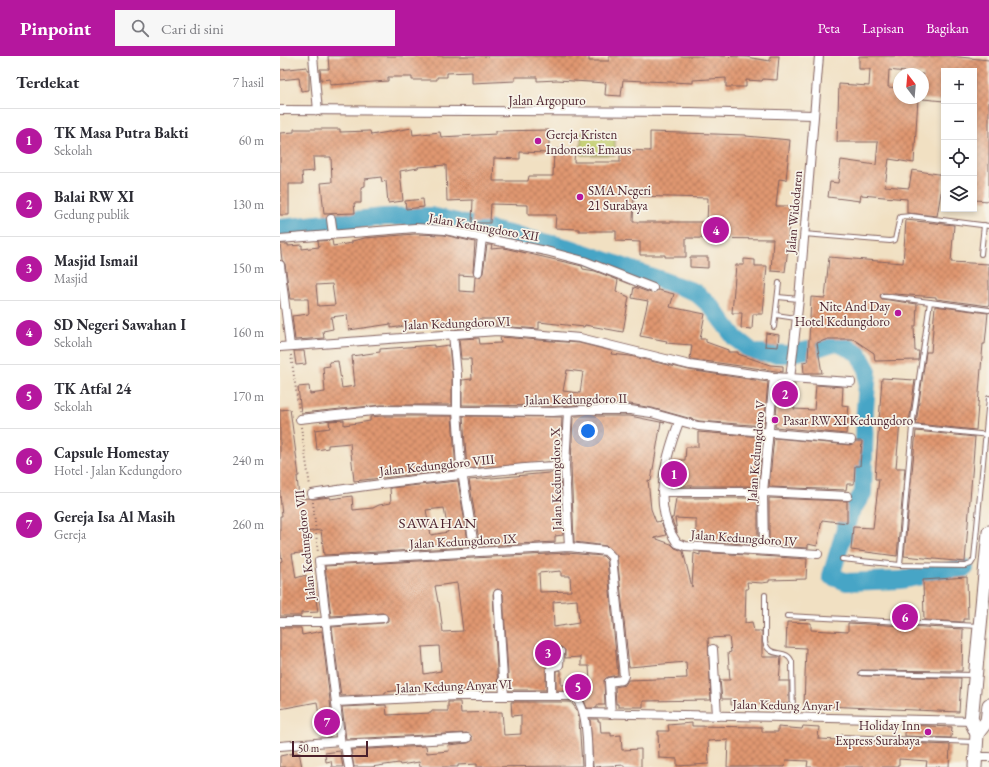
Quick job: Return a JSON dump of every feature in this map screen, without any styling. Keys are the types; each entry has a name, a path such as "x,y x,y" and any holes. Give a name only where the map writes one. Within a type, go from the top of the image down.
{"main road":[{"path":"980,760 977,738 971,721 989,532"},
{"path":"977,738 987,721 989,705"}],"street":[{"path":"313,56 318,111"},
{"name":"Jalan Widodaren","path":"790,375 819,56"},
{"name":"Jalan Argopuro","path":"280,110 691,112 814,115"},
{"path":"331,220 332,233"},
{"name":"Jalan Kedungdoro XII","path":"280,239 332,233 415,228 445,230 546,251 584,261 653,288"},
{"path":"478,272 482,238"},
{"path":"280,265 290,346"},
{"name":"Jalan Kedungdoro VI","path":"280,347 497,331 580,338 690,365 774,378"},
{"path":"453,334 458,379 457,411 462,475 476,552"},
{"path":"774,378 790,375 851,382"},
{"name":"Jalan Kedungdoro V","path":"764,550 763,492 770,433 774,378"},
{"name":"Jalan Kedungdoro II","path":"300,419 382,410 643,411 698,426 851,440"},
{"name":"Jalan Kedungdoro X","path":"568,411 565,466 569,547"},
{"name":"Jalan Kedungdoro IV","path":"679,422 665,466 662,492 663,506 669,528 672,537 679,545 818,554"},
{"name":"Jalan Kedungdoro VIII","path":"312,494 370,484 462,475 514,468 565,466"},
{"path":"662,492 763,492 848,496"},
{"name":"Jalan Kedungdoro IX","path":"319,561 569,547 609,552 612,557 624,676 622,680 611,681 609,684 611,714"},
{"name":"Jalan Kedungdoro VII","path":"319,561 336,702 342,743 349,767"},
{"path":"498,594 504,696"},
{"path":"280,622 326,622 383,618"},
{"path":"713,649 717,716"},
{"path":"551,694 551,667 559,666 560,652"},
{"name":"Jalan Kedung Anyar VI","path":"336,702 456,696 551,694 573,696 578,699 584,713"},
{"path":"584,713 588,767"},
{"name":"Jalan Kedung Anyar I","path":"584,713 987,721"},
{"path":"280,746 467,738"}],"lane":[{"path":"804,234 890,241 895,240 897,237 900,217 911,216 987,226 981,254"},
{"path":"774,327 780,283"},
{"path":"883,296 989,310"},
{"path":"778,297 798,299"},
{"path":"900,565 912,427 930,302"},
{"path":"776,315 796,318"},
{"path":"971,564 974,560 987,435 989,398"},
{"path":"912,427 987,435"},
{"path":"842,559 900,565 986,565"},
{"path":"765,595 765,642 767,648 770,652 784,654 790,657 792,662 793,717"},
{"path":"787,616 980,626"},
{"path":"861,673 975,675"},
{"path":"843,737 977,738"}],"path":[{"name":"Jalan Kedungdoro VII","path":"290,346 312,494 319,561"}],"green space":[{"path":"615,131 615,155 581,155 581,132"}],"building":[{"path":"328,56 557,56 589,57 589,61 609,61 609,56 717,56 746,57 770,61 770,56 779,56 777,80 746,80 746,87 726,87 726,78 693,80 693,83 623,80 621,96 605,95 606,83 557,80 537,81 537,77 515,77 515,81 472,83 472,72 447,73 447,77 437,77 437,80 412,80 412,77 388,77 388,81 330,85 330,79 321,80 320,69 329,69"},
{"path":"859,56 950,56 989,60 989,201 977,200 977,68 941,68 941,101 929,100 929,68 893,68 893,70 889,70 888,87 893,87 893,104 918,104 914,163 889,159 885,186 909,188 912,170 941,175 941,193 937,216 907,213 907,199 861,195 860,201 828,197 830,182 838,183 841,160 876,165 878,142 837,142 839,84 869,86 870,69 859,69"},
{"path":"307,67 307,70 309,70 309,90 301,91 299,78 280,80 280,70"},
{"path":"412,128 413,135 440,132 441,137 496,134 496,131 549,130 549,153 520,152 520,159 494,158 493,181 528,181 529,176 553,176 554,149 575,150 574,162 620,162 620,150 650,151 650,132 746,135 790,140 786,180 779,179 776,206 789,206 788,248 785,272 771,271 773,239 686,238 686,257 665,257 665,255 640,255 640,242 616,241 616,231 579,231 579,229 555,228 556,215 528,215 528,205 491,204 490,223 472,223 473,200 447,201 446,165 418,167 400,171 403,201 388,203 386,181 382,182 381,177 365,179 365,186 361,187 361,203 354,203 355,213 324,214 321,183 332,182 331,157 313,157 314,171 302,172 303,184 289,184 289,215 280,215 280,133 294,132 294,129 340,129 340,132 370,131 371,135","holes":["634,196 708,198 707,222 633,222"]},
{"path":"423,199 424,207 406,209 405,201"},
{"path":"906,220 954,225 951,262 989,264 989,306 936,299 936,297 882,293 880,296 882,299 917,304 916,326 914,326 915,351 919,351 918,360 875,361 874,353 853,339 828,339 817,343 822,373 804,373 803,362 808,361 811,297 825,298 829,257 903,263"},
{"path":"415,234 444,235 475,242 473,272 475,276 459,275 459,291 474,292 475,277 480,277 483,273 487,245 492,245 491,249 504,248 582,266 583,269 595,271 618,280 616,291 629,297 623,332 585,325 584,327 539,322 539,329 496,326 496,319 479,319 479,327 456,329 456,326 447,327 447,323 420,324 420,327 405,329 405,326 391,328 391,324 349,330 347,315 331,317 333,329 323,331 324,338 295,340 292,316 309,314 308,299 290,299 285,264 282,260 280,244 288,244 288,246 302,245 302,249 319,247 318,241 332,240 333,246 352,243 352,241 365,238","holes":["332,284 335,305 318,306 316,285"]},
{"path":"690,257 708,257 708,268 690,267"},
{"path":"744,259 755,260 755,266 767,266 763,314 753,314 752,329 741,328 742,313 732,313 736,265 744,265"},
{"path":"634,287 651,293 658,290 674,294 670,307 705,314 700,339 706,339 706,342 728,350 728,352 738,352 738,354 770,365 783,366 783,372 690,359 692,345 666,343 667,341 640,336 648,301 632,298"},
{"path":"935,306 988,313 985,344 983,344 976,430 916,424 926,352 931,352"},
{"path":"766,333 779,335 778,347 765,346"},
{"path":"500,337 579,343 612,351 611,354 630,356 689,370 768,382 764,426 699,421 652,408 630,404 553,406 462,405 462,380 472,379 471,359 461,359 459,339 479,338 480,344 501,343","holes":["567,370 583,372 580,393 563,391"]},
{"path":"434,345 434,347 449,345 452,375 452,405 381,405 301,413 298,387 309,386 310,394 325,392 323,367 330,366 329,362 338,361 342,388 355,386 352,356 380,352 380,349"},
{"path":"294,351 304,351 306,364 296,365"},
{"path":"882,378 915,380 909,423 900,422 896,468 905,468 897,556 851,550 853,527 873,528 879,479 875,479"},
{"path":"779,383 795,384 794,409 814,410 816,385 843,387 842,405 849,406 846,434 775,427"},
{"path":"290,409 299,476 297,476 299,499 330,497 330,499 352,496 353,510 373,508 379,505 391,503 390,488 458,481 469,547 324,555 321,530 304,532 308,552 292,554 296,578 306,575 307,581 313,581 318,612 301,613 301,616 280,616 280,562 282,561 280,548 280,516 282,516 280,495 280,410","holes":["444,508 448,532 431,535 426,510"]},
{"path":"452,416 456,470 354,481 350,443 328,445 328,448 317,450 315,430 330,428 329,421 344,420 344,425 370,421 370,417"},
{"path":"463,416 562,417 560,461 467,469"},
{"path":"573,416 630,416 661,422 651,481 648,480 651,509 656,522 661,521 666,535 654,538 671,544 675,548 683,551 692,587 694,553 700,555 700,552 807,559 806,579 769,580 769,582 762,583 747,582 748,589 746,589 745,623 752,622 754,631 762,631 762,657 781,657 779,681 789,681 789,704 731,705 731,699 722,699 720,680 730,680 728,653 731,652 729,637 708,638 711,700 643,701 643,707 618,707 618,704 616,704 615,687 625,685 628,680 687,678 686,662 629,667 617,556 607,546 574,542 571,466"},
{"path":"916,431 975,437 965,562 904,556"},
{"path":"698,432 763,437 758,486 668,486 673,460 685,460 686,447 698,447"},
{"path":"774,438 850,445 856,441 862,441 860,466 855,466 854,484 847,484 846,490 769,487"},
{"path":"560,472 563,535 555,536 555,542 480,546 469,480"},
{"path":"676,498 758,498 758,545 701,541 702,533 696,532 696,519 675,518 677,533 671,518 673,518"},
{"path":"769,498 847,501 847,523 822,520 817,546 808,544 808,548 769,546"},
{"path":"567,553 603,556 607,560 618,675 608,677 604,680 605,705 597,705 597,708 587,708 583,698 576,692 556,690 556,671 561,670 561,685 590,683 589,666 581,666 581,657 565,658 565,650 561,647 555,649 554,661 546,665 546,690 509,690 503,594 498,589 495,590 493,594 498,689 442,691 442,689 412,691 411,689 385,692 385,694 341,696 332,627 383,623 388,621 388,617 383,613 331,616 325,566","holes":["561,571 561,576 570,576 571,591 540,592 539,573","457,583 463,631 443,632 435,586","577,600 579,623 554,627 553,602","439,646 441,671 424,674 422,647"]},
{"path":"967,577 968,619 963,619 963,622 924,620 923,580"},
{"path":"787,622 811,623 811,630 848,632 848,623 963,629 962,671 861,670 858,673 861,676 961,678 959,712 804,705 806,648 786,647"},
{"path":"280,628 301,628 302,635 322,631 333,727 321,729 317,702 280,709"},
{"path":"448,702 460,702 461,713 502,712 504,735 521,734 521,715 512,716 511,702 571,702 577,710 579,719 582,766 477,767 477,764 458,765 458,767 420,767 419,762 400,765 399,763 371,767 354,767 351,750 426,746 427,753 449,751 448,745 468,743 472,741 472,737 467,733 346,739 342,707 386,705 387,715 431,713 431,711 448,711"},
{"path":"590,719 598,719 598,721 600,721 601,733 611,733 611,736 621,735 622,750 641,749 641,767 624,767 624,765 593,767"},
{"path":"692,723 692,726 762,727 762,732 778,732 778,727 802,729 803,726 819,727 818,739 950,745 949,767 926,767 927,761 899,759 899,765 897,765 897,767 807,767 808,761 786,760 785,767 727,767 728,740 708,741 709,764 677,766 677,759 659,758 658,731 669,731 668,725"},
{"name":"Holiday Inn Express Surabaya","path":"905,725 952,727 951,738 905,736"},
{"path":"340,751 343,767 332,767 331,761 326,762 325,753"},
{"path":"299,752 302,767 280,767 280,756"}],"waterway":[{"path":"280,228 384,217 431,216 570,248 695,292 711,306 735,338 754,353 786,354 814,349 836,342 858,353 868,371 865,409 863,493 850,513 831,576 847,582 901,580 965,568"}],"place":[{"name":"Gereja Kristen Indonesia Emaus","path":"538,141"},
{"name":"SMA Negeri 21 Surabaya","path":"580,197"},
{"name":"SD Negeri Sawahan I","path":"716,230"},
{"name":"Nite And Day Hotel Kedungdoro","path":"898,313"},
{"name":"Balai RW XI","path":"785,394"},
{"name":"Pasar RW XI Kedungdoro","path":"775,420"},
{"name":"TK Masa Putra Bakti","path":"674,474"},
{"name":"Capsule Homestay","path":"905,617"},
{"name":"Masjid Ismail","path":"548,653"},
{"name":"TK Atfal 24","path":"578,687"},
{"name":"Gereja Isa Al Masih","path":"327,722"},
{"name":"Holiday Inn Express Surabaya","path":"928,732"}],"district":[{"name":"SAWAHAN","path":"438,522"}]}
